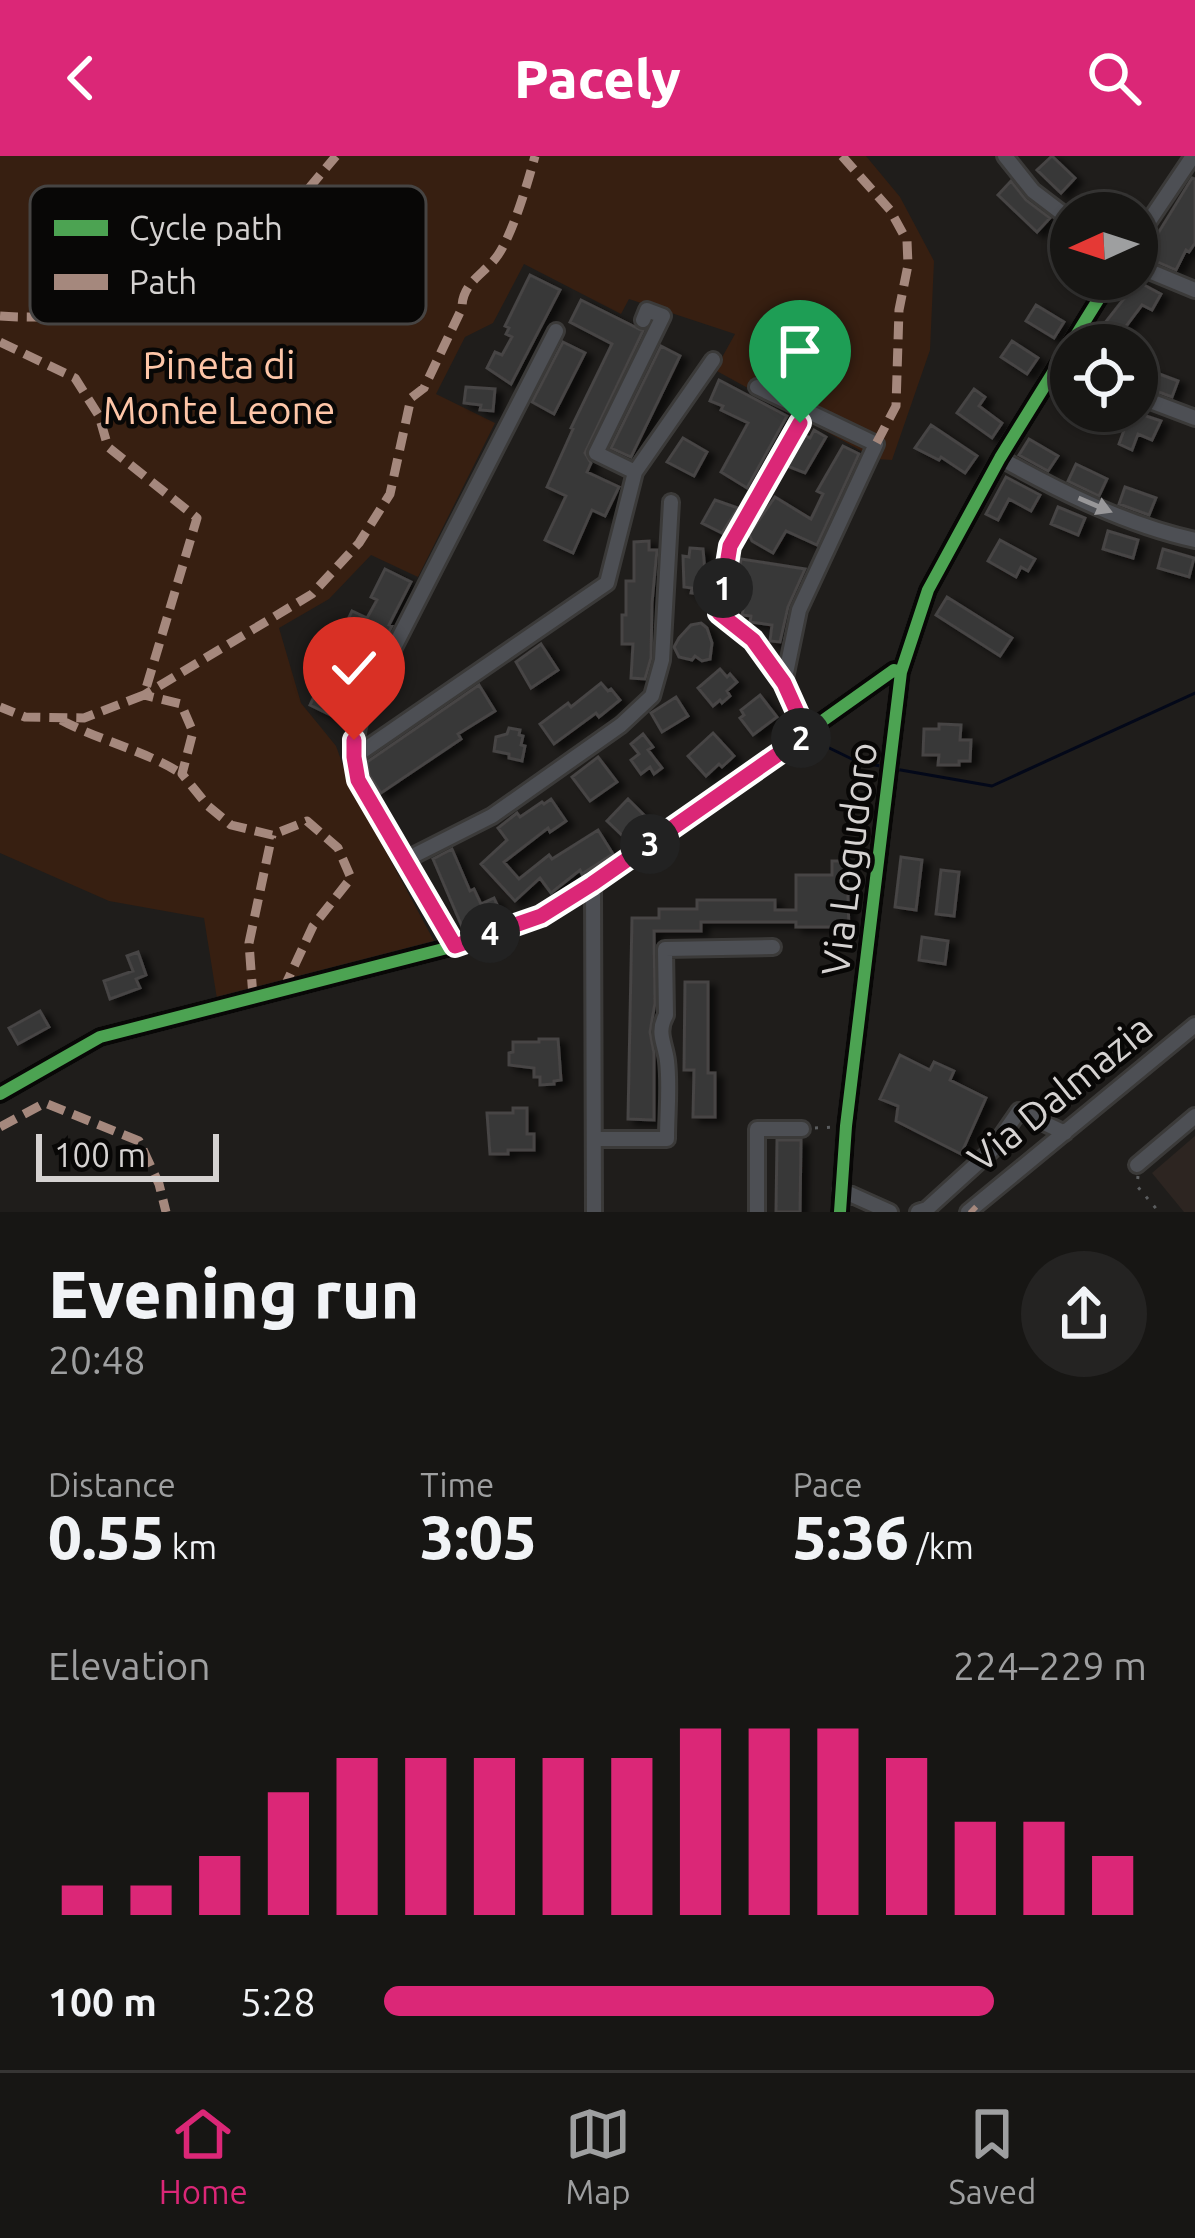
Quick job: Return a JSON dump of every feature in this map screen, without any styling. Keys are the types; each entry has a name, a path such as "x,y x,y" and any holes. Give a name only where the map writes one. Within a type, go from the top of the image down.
{"street":[{"path":"1005,156 1050,203"},
{"path":"1158,208 1192,158"},
{"path":"1158,275 1195,290"},
{"path":"635,472 596,453 663,316 647,310 643,320"},
{"path":"455,946 358,780 354,740 362,710 556,331"},
{"path":"354,757 607,583 635,472 713,360"},
{"name":"Via Logudoro","path":"840,1212 846,1126 902,672 928,590 1000,458 1050,386"},
{"path":"757,387 876,444 799,610 784,683"},
{"path":"1158,404 1195,418"},
{"path":"805,410 730,546 719,613 753,640 784,683 807,734"},
{"path":"1000,458 1046,484 1160,532 1195,540"},
{"path":"405,860 492,816 621,724 652,696 662,660 671,502"},
{"path":"0,1094 100,1037 455,946 541,916 894,670 902,672"},
{"path":"592,884 593,1212"},
{"path":"594,1139 668,1139 667,1055 660,1041 666,1015 664,949 773,947"},
{"name":"Via Dalmazia","path":"965,1212 1195,1025"},
{"path":"918,1212 992,1150 1019,1111 1065,1133"},
{"path":"1142,1166 1195,1116"},
{"path":"757,1212 757,1130 802,1129"},
{"path":"841,1190 890,1212"},
{"path":"946,1193 965,1212"}],"path":[{"path":"802,1129 846,1126"},
{"path":"1142,1166 1137,1186 1160,1212"}],"shaded area":[{"path":"1195,1136 1195,1212 1184,1212 1152,1173"}],"green space":[{"name":"Pineta di Monte Leone","path":"0,156 866,156 900,197 934,261 930,350 892,460 876,459 715,370 735,334 629,299 621,314 524,264 493,323 465,337 436,394 495,423 418,577 371,555 329,599 279,628 301,703 336,746 350,785 434,941 217,999 204,918 109,901 0,853"}],"building":[{"path":"1052,156 1075,178 1060,192 1037,170"},
{"path":"1195,179 1195,243 1176,270 1158,262 1158,233"},
{"path":"1011,181 1050,218 1037,232 998,195"},
{"path":"530,275 560,290 511,384 487,368 495,352 502,355 512,337 505,326"},
{"path":"581,300 643,331 585,453 591,463 587,472 619,487 605,516 592,510 573,553 545,540 566,496 547,487 612,344 570,322"},
{"path":"1123,300 1158,300 1152,310 1142,305 1128,324 1104,324"},
{"path":"1036,305 1064,322 1050,324 1050,336 1026,321"},
{"path":"1012,341 1038,358 1027,374 1001,357"},
{"path":"563,342 585,353 554,414 532,402"},
{"path":"661,346 680,356 631,457 611,448"},
{"path":"1158,374 1178,381 1172,397 1158,392"},
{"path":"719,380 787,416 747,488 721,472 748,423 710,401"},
{"path":"466,387 495,389 493,411 464,403"},
{"path":"974,389 985,397 979,406 1002,423 992,438 957,413"},
{"path":"931,425 977,456 965,473 915,448"},
{"path":"814,430 826,437 805,473 787,466 804,435 810,438"},
{"path":"1123,432 1156,432 1152,440 1138,434 1132,450 1119,444"},
{"path":"683,438 707,452 694,476 667,462"},
{"path":"1029,439 1058,456 1048,471 1019,455"},
{"path":"843,446 859,454 817,545 786,531 773,553 752,541 749,534 775,497 811,519 823,494 817,491"},
{"path":"1076,464 1107,479 1099,496 1068,481"},
{"path":"1006,477 1040,495 1031,511 1009,499 998,520 986,514"},
{"path":"1125,487 1156,498 1149,515 1119,504"},
{"path":"715,500 738,508 722,533 702,523"},
{"path":"1058,507 1085,518 1078,535 1051,524"},
{"path":"1108,531 1138,540 1133,558 1103,549"},
{"path":"1000,540 1035,559 1028,571 1021,567 1016,577 988,561"},
{"path":"649,541 649,550 657,550 651,658 645,679 631,678 633,644 622,644 626,581 634,581 634,542"},
{"path":"690,548 703,549 705,572 713,572 711,595 691,593 692,588 684,587 683,556 689,557"},
{"path":"1163,549 1194,558 1189,577 1158,568"},
{"path":"741,559 805,569 788,607 780,642 770,641 772,625 750,622 751,616 733,609"},
{"path":"385,569 411,582 341,720 310,705 324,675 327,677 352,611 367,618"},
{"path":"947,597 1012,638 1000,656 936,615"},
{"path":"701,623 712,643 710,659 679,657 674,647 679,638 691,625"},
{"path":"541,644 558,670 531,688 516,662"},
{"path":"720,669 737,682 727,691 730,696 713,706 698,688"},
{"path":"601,683 620,700 554,744 540,724"},
{"path":"479,685 495,711 381,793 367,762"},
{"path":"760,695 777,717 753,735 740,718 741,710"},
{"path":"676,697 688,716 662,732 651,713"},
{"path":"939,724 961,725 960,740 971,740 970,761 938,765 939,755 923,755 924,729 939,729"},
{"path":"509,728 520,730 523,736 522,761 494,751 496,737 507,734"},
{"path":"713,733 734,756 706,776 688,756"},
{"path":"643,734 662,768 654,774 650,767 641,774 631,760 639,754 631,744"},
{"path":"598,757 617,782 590,801 572,777"},
{"path":"551,799 566,821 550,832 548,828 504,862 519,879 549,855 552,859 598,830 613,854 582,874 580,870 551,893 540,878 515,901 481,864 507,840 498,828 517,813 520,817"},
{"path":"628,799 649,820 628,841 607,821"},
{"path":"452,849 470,891 474,889 481,904 494,898 502,916 463,929 433,859"},
{"path":"901,857 922,860 916,910 895,907"},
{"path":"832,861 847,861 849,932 796,927 796,922 701,922 701,931 654,931 655,1003 650,1032 654,1120 628,1119 632,918 659,918 659,909 697,909 697,900 775,900 775,910 796,910 796,875 832,875"},
{"path":"941,870 959,872 954,916 936,914"},
{"path":"922,937 948,941 945,964 919,960"},
{"path":"138,952 146,975 136,979 140,988 110,999 104,981 133,971 127,956"},
{"path":"685,982 708,982 708,1073 715,1073 715,1117 693,1117 694,1070 684,1070"},
{"path":"40,1011 49,1027 18,1044 9,1028"},
{"path":"558,1039 561,1080 554,1084 540,1085 534,1068 509,1065 513,1042"},
{"path":"900,1055 930,1070 934,1062 954,1071 950,1080 986,1098 961,1154 896,1121 898,1106 880,1099"},
{"path":"513,1108 527,1108 527,1134 534,1134 534,1150 490,1154 487,1113 513,1113"},
{"path":"777,1140 801,1140 800,1212 776,1212"}],"waterway":[{"path":"895,769 992,786 1195,693"},
{"path":"815,741 858,762 886,767"}],"marked path":[{"path":"310,186 336,156"},
{"path":"283,990 313,926 351,878 338,848 307,821 272,835 231,825 182,774 193,732 181,704 144,695 312,594 359,543 390,494 411,398 424,388 466,291 504,245 535,156"},
{"path":"842,156 890,210 907,241 896,406 876,444"},
{"path":"0,316 30,317"},
{"path":"0,342 75,378 99,416 108,447 197,518 144,695 84,718 25,717 0,707"},
{"path":"61,720 182,774"},
{"path":"253,997 249,943 272,835"},
{"path":"0,1127 45,1103 139,1141 166,1212"},
{"path":"971,1208 975,1212"}],"cycle path":[{"path":"840,1212 846,1126 901,672 928,590 1000,458 1098,300"},
{"path":"0,1094 100,1037 455,946 541,916 894,670 901,672"}],"route":[{"path":"354,740 358,780 455,946 541,916 807,734 784,683 753,640 719,613 730,546 800,423"}]}
